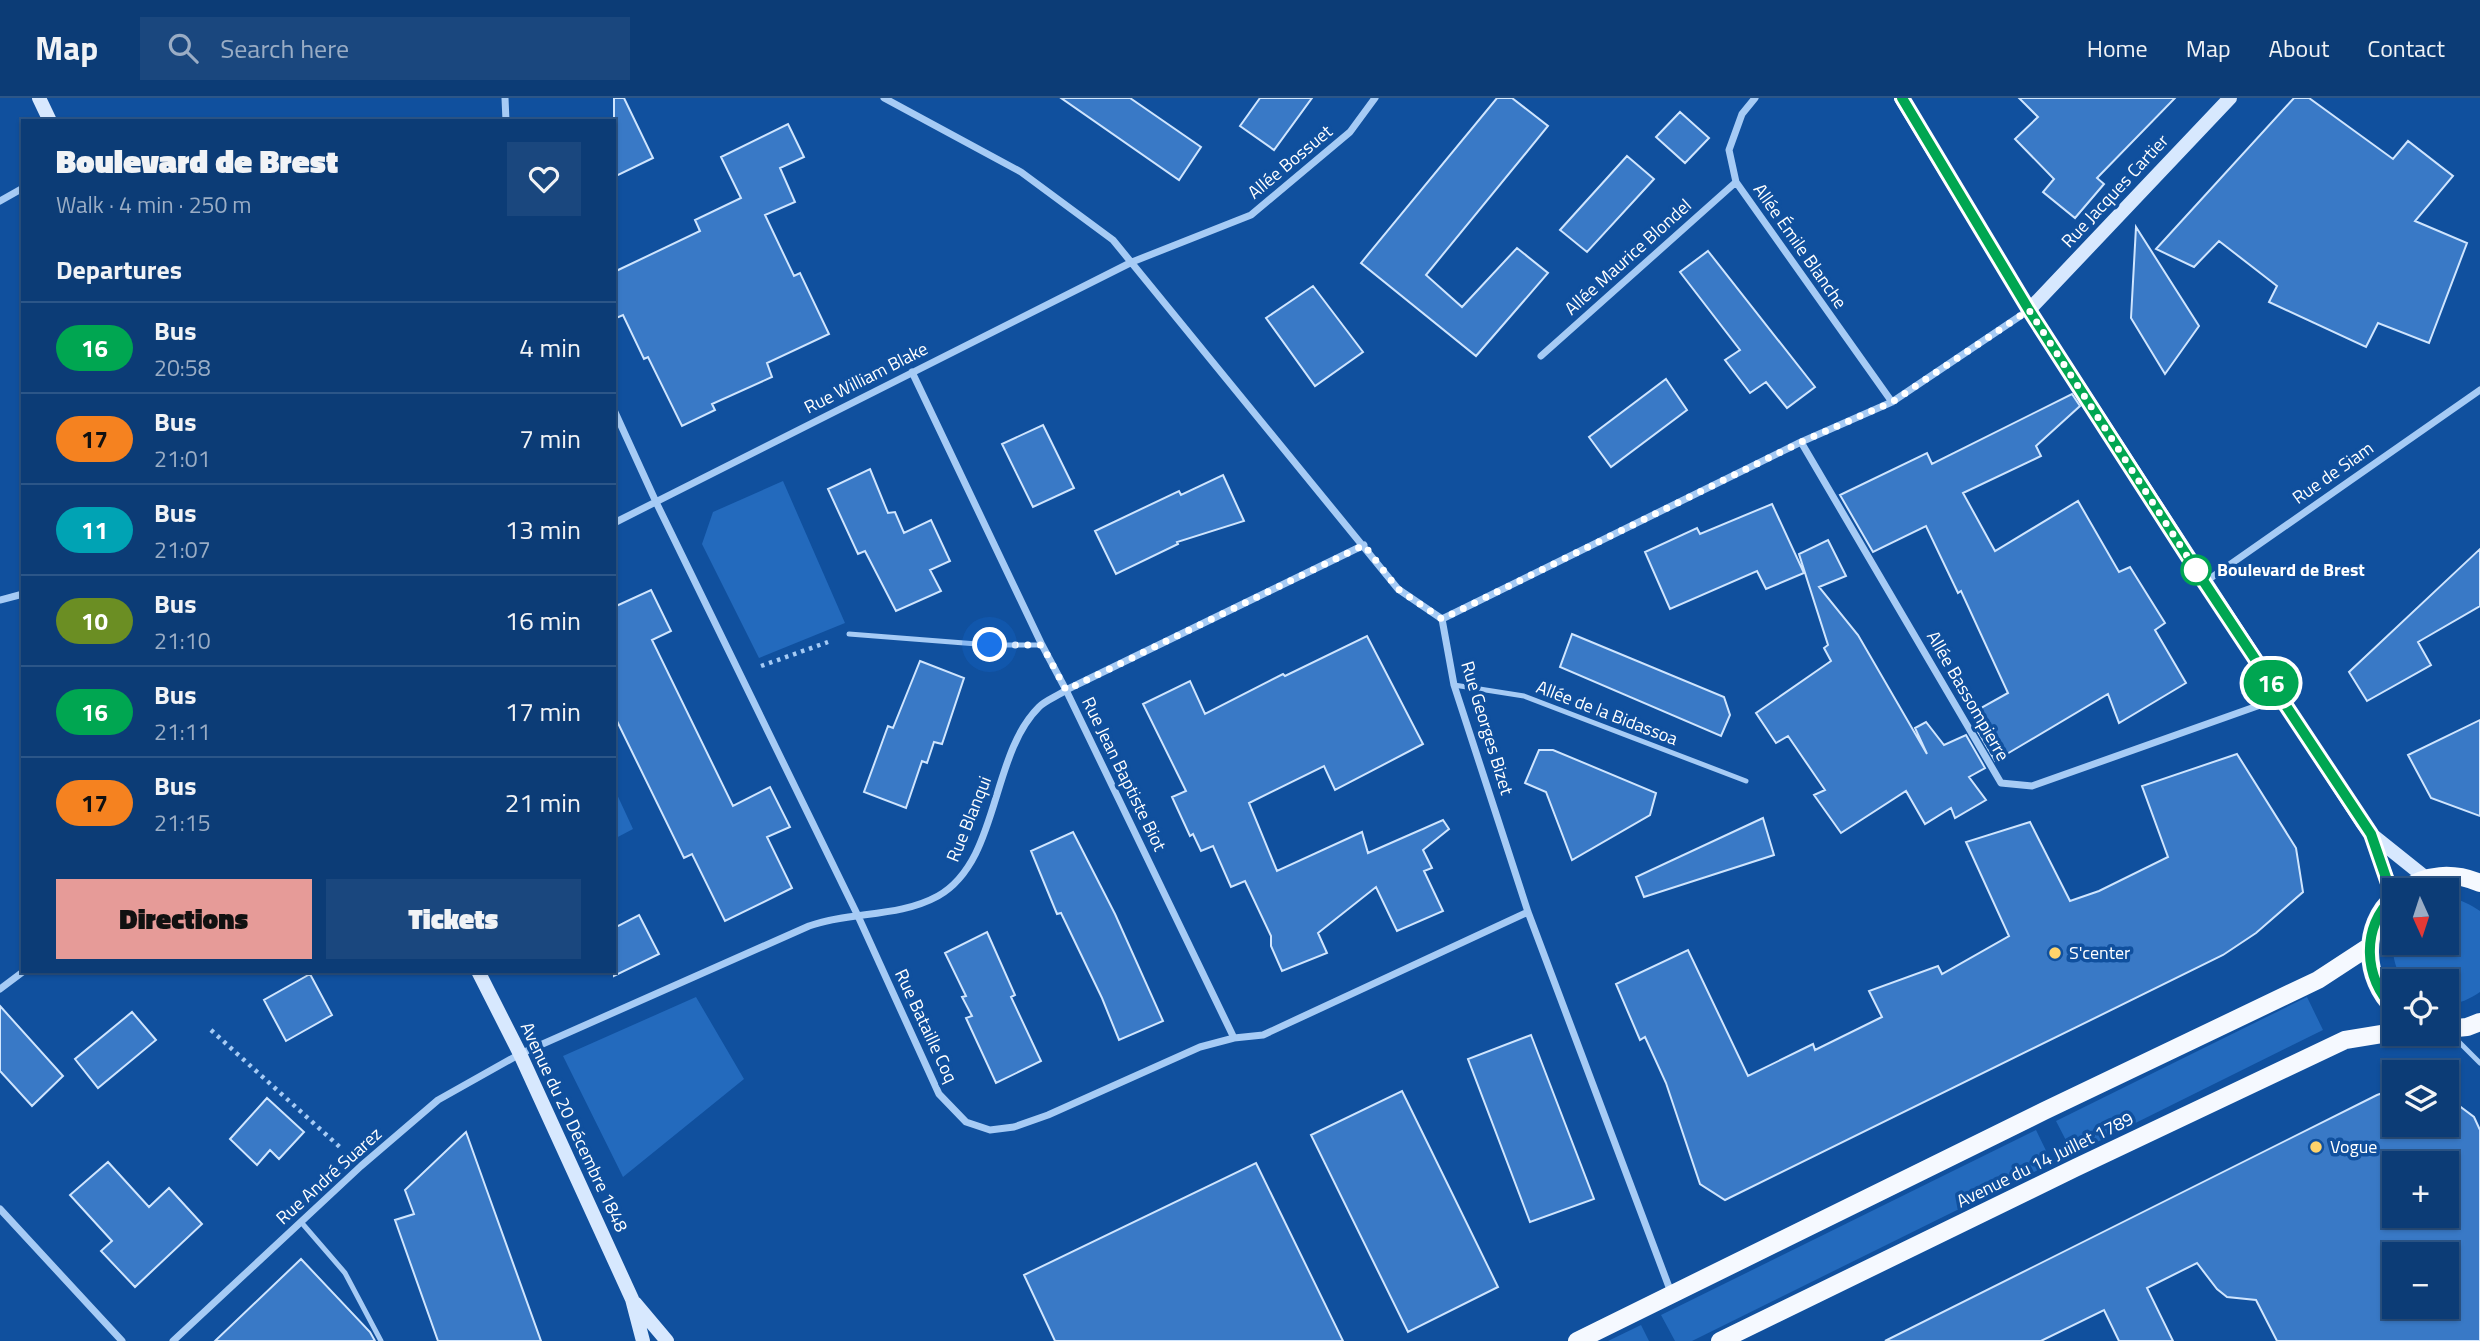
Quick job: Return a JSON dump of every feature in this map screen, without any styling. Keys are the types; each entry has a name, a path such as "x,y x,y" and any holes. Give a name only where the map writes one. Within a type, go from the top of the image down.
{"main road":[{"path":"39,98 49,119"},
{"path":"1901,98 2029,310 2204,582 2371,834 2387,878"},
{"name":"Rue Jacques Cartier","path":"2029,310 2230,98"},
{"path":"2371,834 2426,877 2447,875 2469,878 2480,883"},
{"path":"2382,911 2375,922 2370,946 2371,967 2382,993"},
{"path":"1577,1341 2044,1111 2318,980 2370,946"},
{"name":"Avenue du 20 Décembre 1848","path":"479,973 520,1054 632,1299 643,1341"},
{"path":"2459,1028 2480,1022"},
{"name":"Avenue du 14 Juillet 1789","path":"1720,1341 2345,1040 2382,1034"},
{"name":"Avenue du 20 Décembre 1848","path":"632,1299 667,1341"}],"street":[{"path":"505,98 506,119"},
{"path":"884,98 1021,172 1113,240 1398,589 1442,619 1801,442 1892,402 2029,310"},
{"name":"Allée Bossuet","path":"1132,262 1251,215 1350,132 1375,98"},
{"name":"Allée Émile Blanche","path":"1755,98 1742,114 1729,149 1736,183 1892,402"},
{"name":"Allée Maurice Blondel","path":"1541,356 1736,183"},
{"path":"0,201 21,189"},
{"name":"Rue William Blake","path":"616,522 1132,262"},
{"name":"Rue Jean Baptiste Biot","path":"912,372 1234,1038"},
{"name":"Rue de Siam","path":"2204,582 2480,390"},
{"name":"Rue Bataille Coq","path":"616,414 858,916 939,1094 966,1122 990,1130 1014,1127 1048,1115 1200,1047 1234,1038 1263,1035 1528,912"},
{"name":"Allée Bassompierre","path":"1801,442 2001,783 2032,786 2281,697"},
{"name":"Rue Blanqui","path":"520,1054 809,926 833,919 917,906 945,891 963,875 974,858 1015,746 1040,706 1066,690 1364,545"},
{"path":"0,600 21,595"},
{"name":"Rue Georges Bizet","path":"1442,619 1454,685 1528,912 1672,1295"},
{"path":"0,989 21,973"},
{"name":"Rue André Suarez","path":"173,1341 361,1166 438,1100 520,1054"},
{"path":"0,1209 122,1341"}],"lane":[{"path":"849,634 990,645 1042,645"},
{"name":"Allée de la Bidassoa","path":"1454,685 1524,696 1746,781"},
{"path":"2459,1043 2480,1063"},
{"path":"300,1222 345,1273 381,1341"}],"path":[{"path":"740,673 849,634"},
{"path":"211,1030 361,1166"}],"shaded area":[{"path":"783,481 845,623 759,658 702,544 713,512"},
{"path":"616,792 633,829 616,838"},
{"path":"2459,900 2480,911 2480,992 2472,997 2459,1002 2459,969 2398,969 2394,956 2459,956"},
{"path":"696,997 744,1079 623,1177 563,1056"},
{"path":"2307,997 2323,1030 2073,1154 2056,1121"},
{"path":"2036,1130 2052,1163 1692,1341 1675,1341 1661,1315"},
{"path":"1641,1325 1649,1341 1608,1341"}],"building":[{"path":"614,98 624,98 653,158 616,176 616,119"},
{"path":"1061,98 1130,98 1201,147 1179,180"},
{"path":"1260,98 1312,98 1274,150 1240,126"},
{"path":"1497,98 1512,98 1548,126 1426,275 1462,307 1517,248 1548,273 1476,356 1361,263"},
{"path":"2019,98 2175,98 2097,178 2104,184 2075,218 2043,192 2054,179 2015,139 2038,117"},
{"path":"2294,98 2309,98 2393,159 2408,141 2453,176 2415,221 2467,243 2429,343 2378,323 2366,347 2269,302 2277,286 2219,241 2194,267 2156,249"},
{"path":"1680,112 1709,138 1685,163 1656,137"},
{"path":"788,124 804,157 780,168 795,202 765,215 794,276 800,273 829,334 767,363 772,377 712,404 715,410 682,426 648,357 644,359 623,315 616,318 616,271 700,231 695,220 741,198 721,157"},
{"path":"1627,156 1654,179 1587,252 1560,230"},
{"path":"2136,227 2199,326 2165,374 2131,318"},
{"path":"1708,251 1815,387 1787,408 1766,382 1750,393 1725,360 1740,350 1680,272"},
{"path":"1313,286 1363,352 1315,386 1266,318"},
{"path":"1666,379 1687,410 1611,467 1589,437"},
{"path":"2072,394 2080,406 2036,446 2041,456 1963,493 1995,551 2078,501 2119,572 2130,567 2165,623 2155,630 2186,683 2119,723 2108,694 1995,761 1977,730 1989,724 1979,709 2008,693 1961,591 1958,593 1926,526 1873,552 1840,495 1927,453 1932,464"},
{"path":"1043,425 1074,488 1033,507 1002,444"},
{"path":"870,469 888,513 895,512 904,533 931,520 950,561 930,570 941,591 896,611 865,551 858,554 828,489"},
{"path":"1223,475 1244,521 1177,542 1178,544 1116,574 1095,531 1179,491 1181,495"},
{"path":"1772,504 1804,573 1766,589 1757,571 1670,609 1645,552 1697,528 1700,534"},
{"path":"1828,540 1846,576 1819,587 1858,635 1927,754 1915,728 1926,722 1944,745 1966,735 1985,768 1969,777 1986,800 1955,818 1951,808 1925,824 1906,791 1841,833 1814,795 1825,790 1788,736 1776,743 1756,713 1831,661 1824,648 1828,645 1799,554"},
{"path":"2480,549 2480,606 2418,642 2431,665 2367,701 2349,672"},
{"path":"651,590 671,631 652,640 733,806 770,787 790,827 767,837 792,888 725,921 692,854 684,858 616,719 616,606"},
{"path":"1572,634 1724,697 1730,715 1721,736 1560,667"},
{"path":"1367,636 1423,744 1335,790 1324,766 1249,803 1277,871 1362,832 1368,853 1443,820 1449,829 1423,850 1432,868 1424,871 1443,911 1397,931 1376,887 1318,933 1327,953 1282,971 1271,946 1271,936 1245,881 1231,887 1213,846 1201,851 1193,834 1190,836 1172,797 1186,791 1143,704 1190,681 1205,714 1283,674 1285,676"},
{"path":"920,661 964,678 942,744 934,742 927,763 922,761 906,808 864,792 888,726 893,728"},
{"path":"2480,720 2480,816 2431,798 2408,755"},
{"path":"1539,750 1553,750 1656,793 1650,815 1572,860 1546,792 1525,783"},
{"path":"2237,754 2296,848 2303,892 2256,933 2223,955 1725,1200 1700,1184 1666,1083 1645,1037 1640,1040 1616,984 1688,950 1748,1076 1813,1044 1815,1050 1882,1017 1869,991 1938,966 1942,974 2009,936 1966,842 2030,822 2070,901 2099,891 2168,857 2142,786"},
{"path":"1763,818 1774,855 1644,897 1636,877"},
{"path":"1073,832 1115,914 1163,1021 1119,1040 1061,913 1057,914 1031,851"},
{"path":"639,915 659,954 614,976 616,927"},
{"path":"987,932 1015,995 1011,997 1041,1061 996,1083 966,1018 972,1016 962,997 966,996 945,953"},
{"path":"310,974 332,1015 286,1041 264,1000"},
{"path":"0,1006 63,1076 32,1106 0,1071"},
{"path":"132,1012 156,1040 98,1088 75,1059"},
{"path":"1531,1035 1594,1199 1530,1222 1468,1059"},
{"path":"1402,1091 1498,1287 1408,1332 1311,1135"},
{"path":"2382,1093 2382,1137 2459,1137 2459,1106 2474,1117 2480,1130 2480,1341 2277,1341 2256,1300 2227,1297 2217,1289 2197,1263 2147,1288 2173,1341 2119,1341 2104,1310 2041,1341 1885,1341 2377,1095"},
{"path":"267,1098 304,1132 279,1159 270,1150 257,1165 230,1139"},
{"path":"466,1132 541,1341 438,1341 395,1220 414,1214 405,1190"},
{"path":"108,1162 149,1207 169,1188 202,1224 135,1287 101,1251 112,1241 70,1195"},
{"path":"1256,1163 1343,1341 1055,1341 1024,1275"},
{"path":"301,1259 370,1332 375,1341 215,1341"}],"bus line":[{"name":"16","path":"1902,98 2029,310 2204,582 2371,834 2393,898 2375,922 2370,946 2371,967 2382,993"}],"place":[{"name":"Boulevard de Brest","path":"2196,570"},
{"name":"S'center","path":"2055,953"},
{"name":"Vogue","path":"2316,1147"}],"route":[{"path":"990,645 1042,645 1066,690 1364,545 1398,589 1442,619 1801,442 1892,402 2029,310 2196,570"}]}
